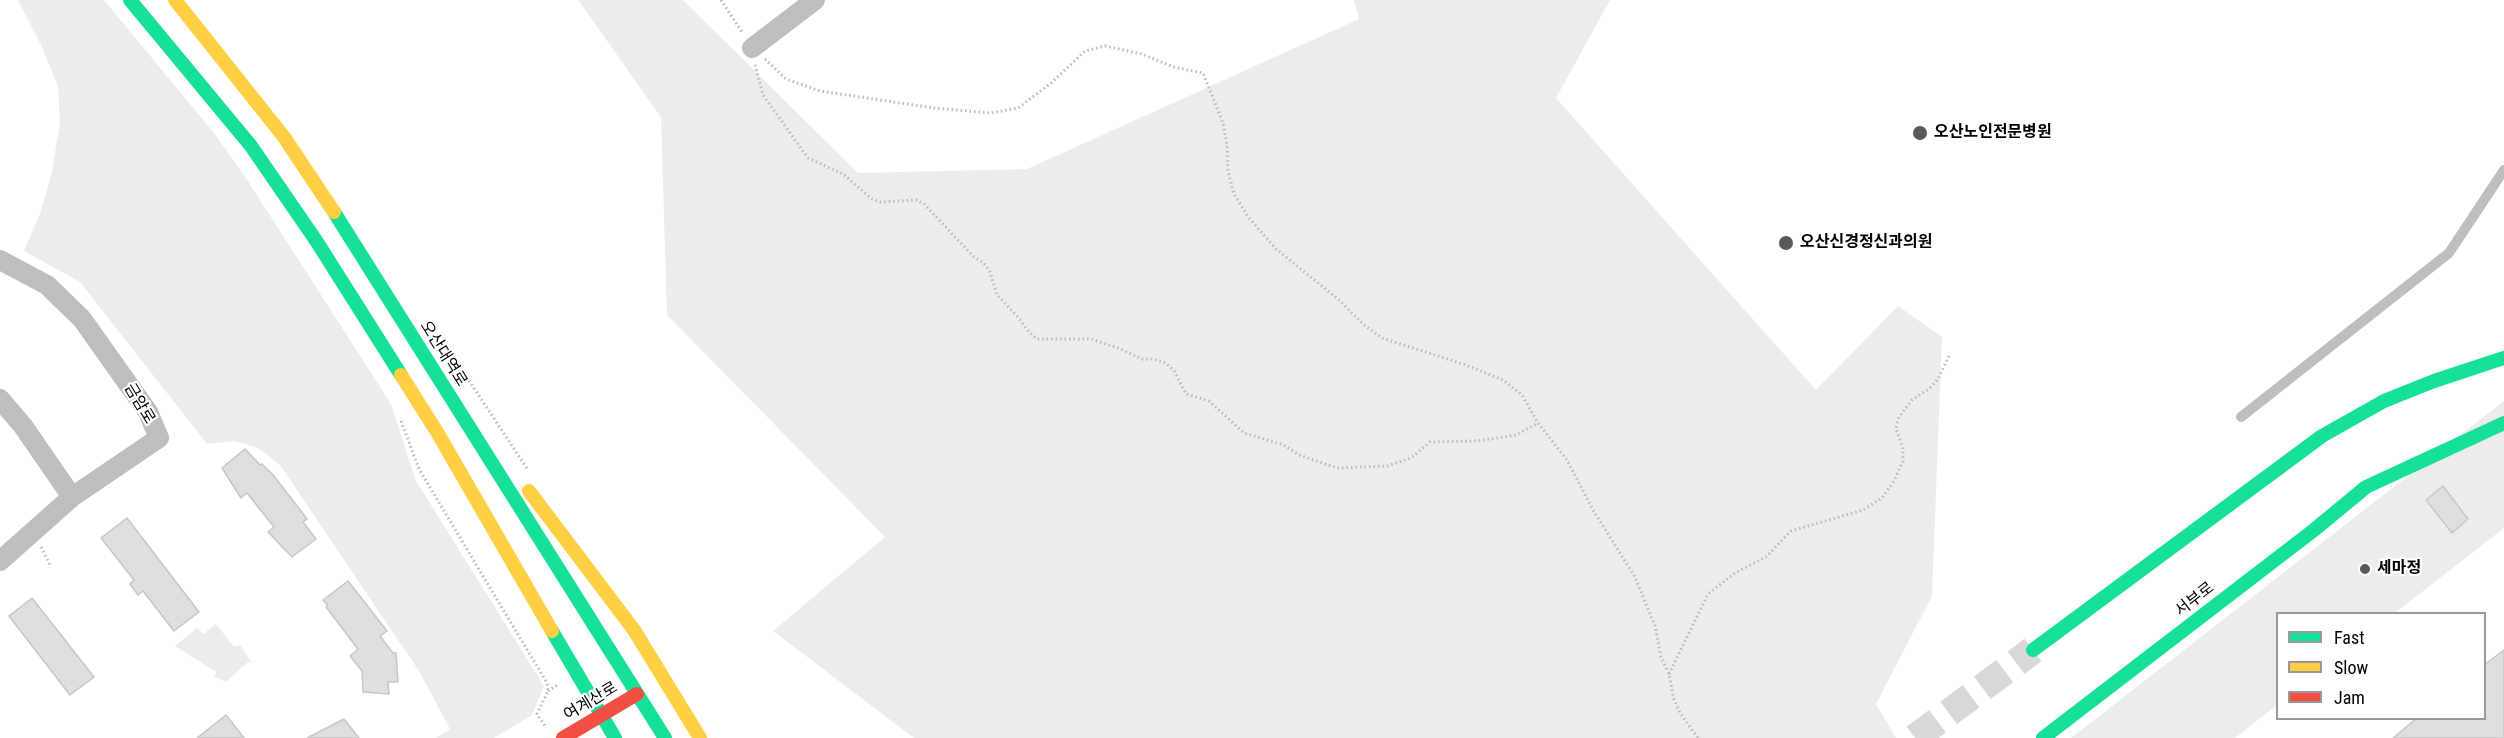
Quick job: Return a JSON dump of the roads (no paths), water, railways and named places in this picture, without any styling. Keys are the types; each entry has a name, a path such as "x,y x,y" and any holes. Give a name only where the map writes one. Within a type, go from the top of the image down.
{"main road":[{"path":"130,0 251,146 317,242 437,432 615,738"},
{"name":"오산대역로","path":"175,0 284,137 431,366 664,738"},
{"path":"2034,650 2322,436 2384,401 2434,381 2504,358"},
{"path":"431,366 515,472 634,630 700,738"},
{"name":"서부로","path":"2043,738 2314,530 2366,487 2504,423"},
{"name":"여계산로","path":"563,738 637,694"}],"street":[{"path":"752,48 815,0"},
{"name":"금암로","path":"0,260 47,285 82,319 148,412 159,438 72,497 0,561"},
{"path":"0,399 23,426 72,497"}],"lane":[{"path":"2241,417 2449,253 2504,170"}],"tunnel":[{"path":"1915,738 2033,650"}],"place":[{"name":"오산노인전문병원","path":"1920,133"},
{"name":"오산신경정신과의원","path":"1786,243"},
{"name":"세마정","path":"2365,569"}]}
